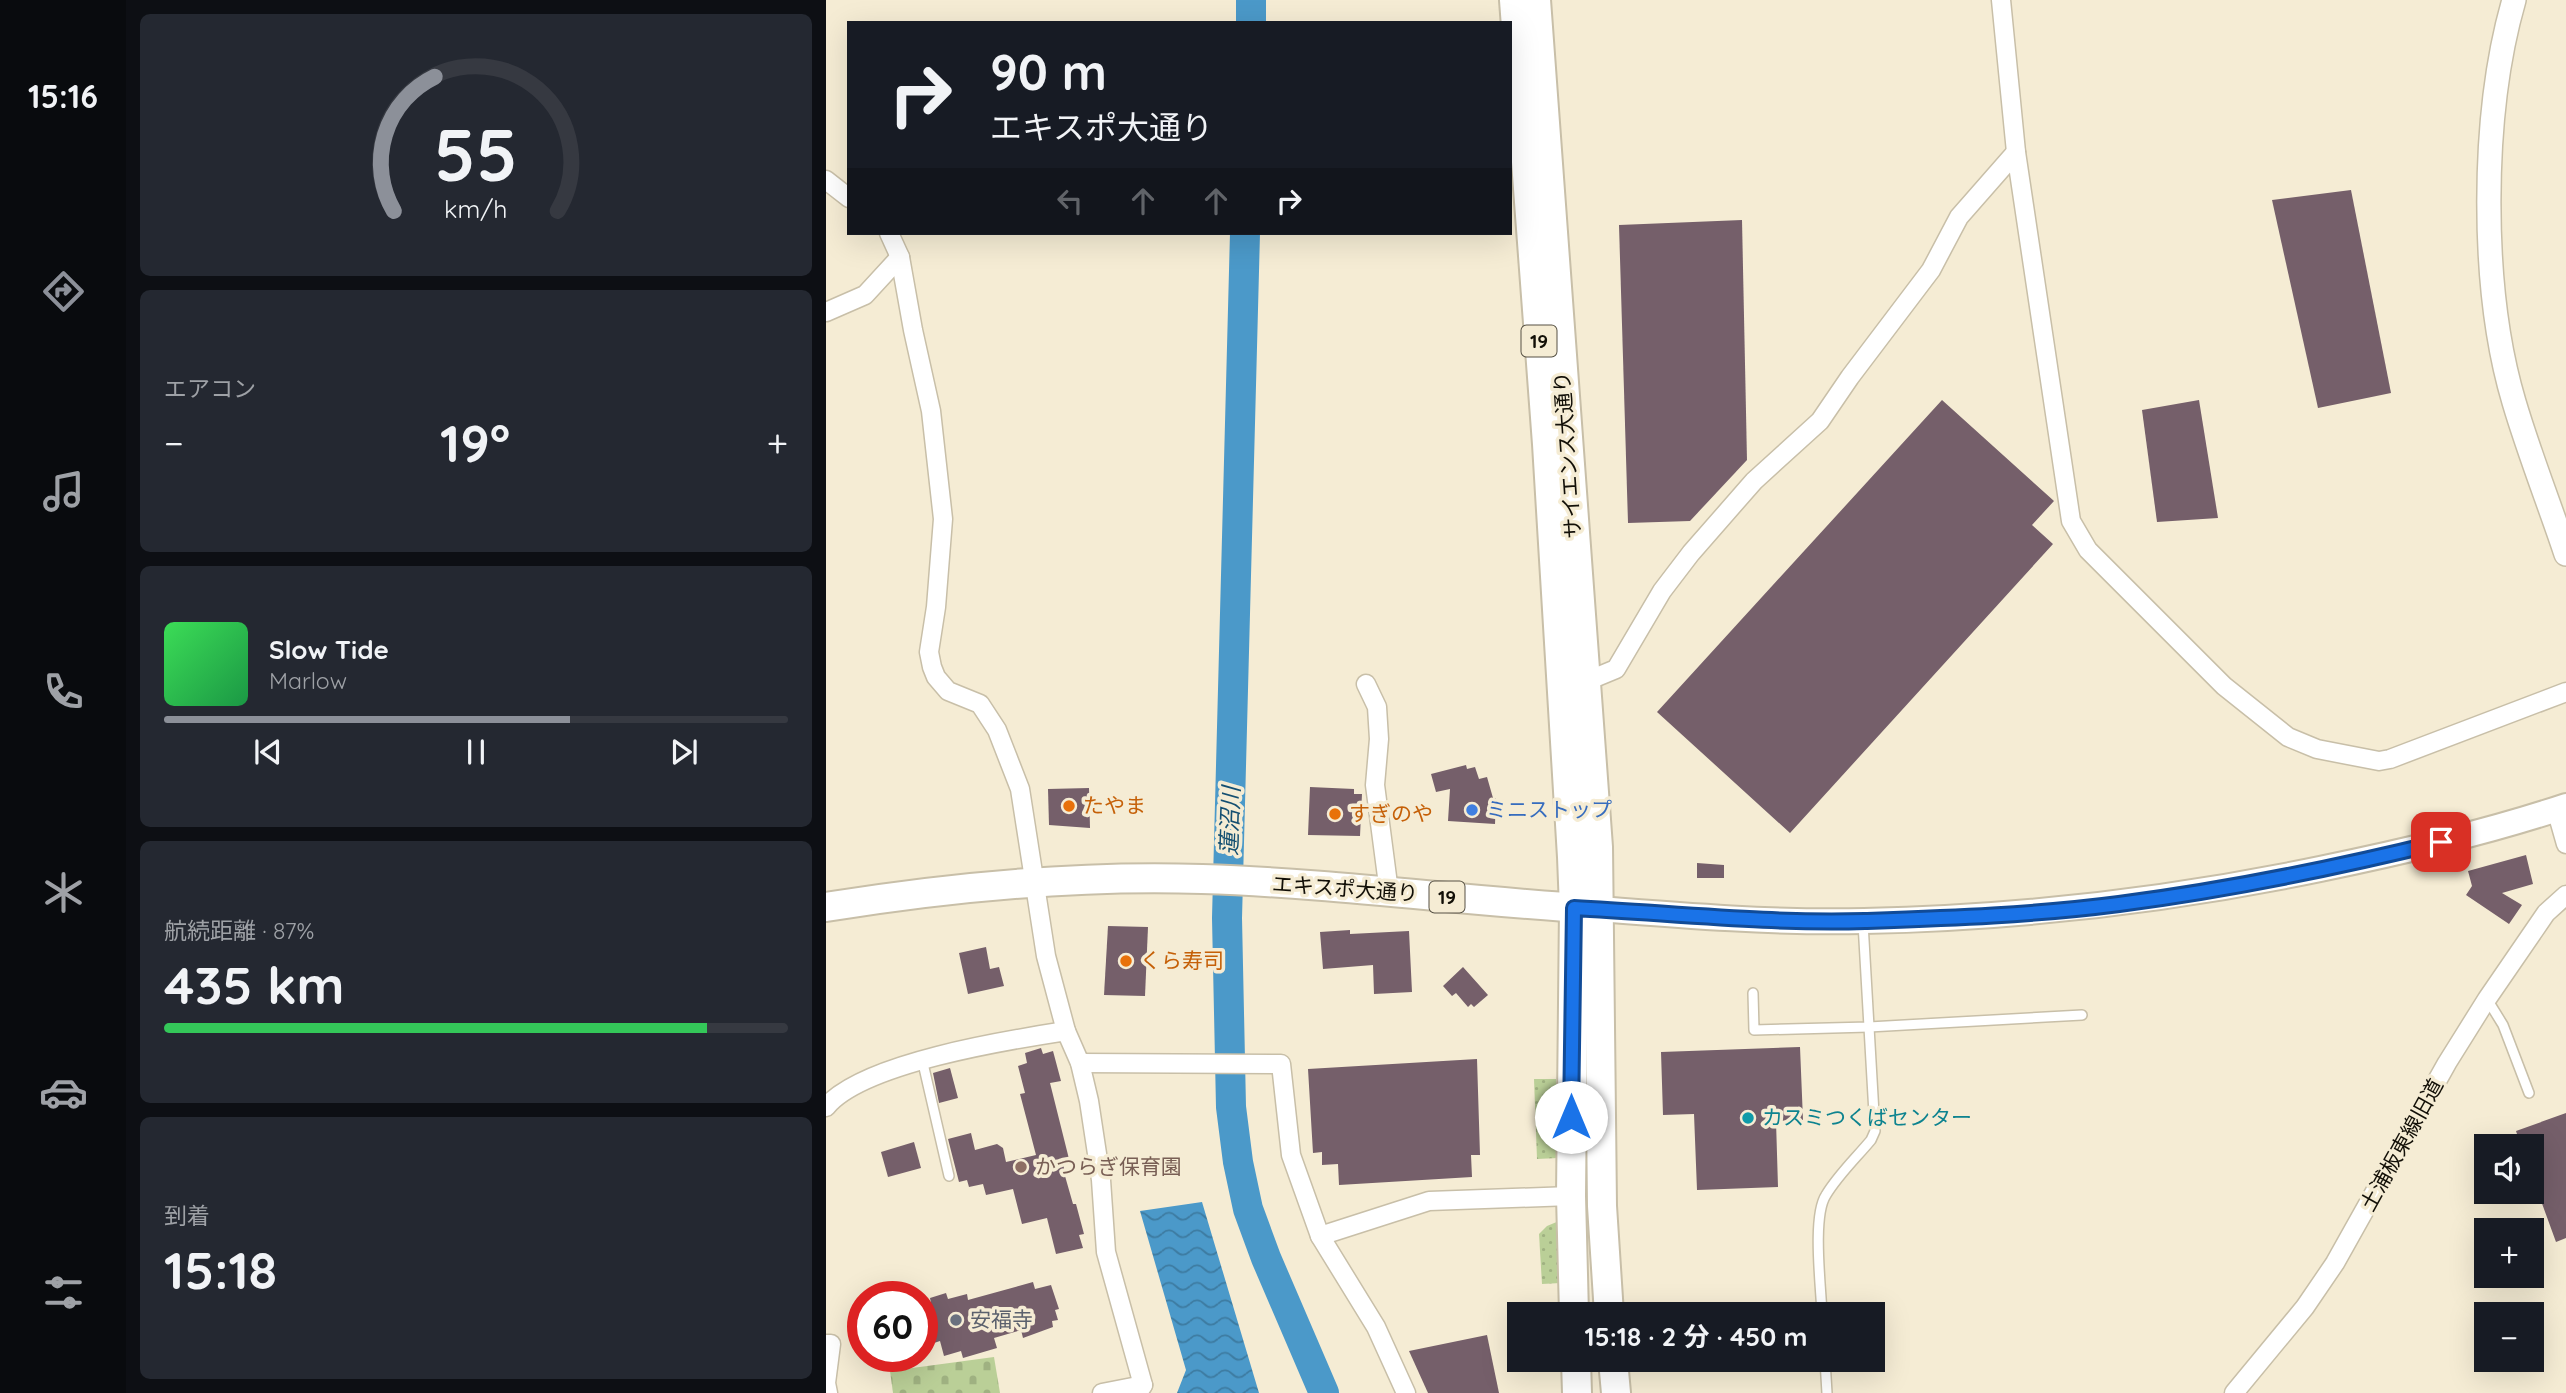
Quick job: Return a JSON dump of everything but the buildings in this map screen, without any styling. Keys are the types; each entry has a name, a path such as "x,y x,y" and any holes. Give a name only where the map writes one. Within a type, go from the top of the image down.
{"main road":[{"name":"サイエンス大通り","path":"1514,0 1574,682"},
{"name":"サイエンス大通り","path":"1536,0 1566,425 1574,682 1587,908"},
{"name":"エキスポ大通り","path":"826,907 914,894 1034,882 1122,878 1211,879 1667,914 1863,921 2117,904 2248,884 2465,836 2561,807"},
{"name":"19","path":"1574,1302 1571,1196 1587,908"},
{"name":"19","path":"1587,908 1598,1006 1602,1206 1608,1302"},
{"path":"1576,1372 1577,1393"},
{"path":"1614,1372 1616,1393"}],"street":[{"path":"2001,0 2016,152 2071,521 2088,550 2224,686 2288,737 2317,749 2379,761 2390,759 2566,692"},
{"path":"2514,0 2507,26 2489,161 2492,278 2513,401 2566,554"},
{"path":"1574,682 1616,669 1662,591 1691,553 1754,481 1820,421 1931,270 1959,217 2016,152"},
{"path":"826,180 847,196"},
{"path":"890,235 900,257 931,411 943,519 936,607 929,652 932,667 936,677 948,691 980,704 997,730 1020,789 1046,956 1066,1031 1080,1063 1089,1101 1101,1180 1106,1252 1140,1389 1102,1393"},
{"path":"826,312 865,295 900,257"},
{"path":"1366,684 1377,707 1379,739 1375,785 1389,892"},
{"path":"2561,807 2566,844"},
{"name":"土浦板東線旧道","path":"2234,1393 2305,1307 2335,1263 2446,1063 2546,913 2566,895"},
{"path":"826,1107 834,1097 852,1087 922,1059 1066,1031"},
{"path":"1080,1063 1280,1064 1291,1155 1320,1236 1376,1327 1406,1393"},
{"path":"1320,1236 1429,1201 1571,1196"},
{"path":"826,1344 831,1344 826,1383 828,1393"}],"lane":[{"path":"1821,1302 1820,1215 1824,1197 1871,1140 1875,1131 1863,921"},
{"path":"1753,993 1754,1030 1869,1027 2082,1015"},
{"path":"2487,999 2503,1026 2529,1093"},
{"path":"922,1059 949,1176"},
{"path":"1826,1372 1827,1393"}],"green space":[{"path":"1534,1079 1556,1079 1558,1158 1537,1159"},
{"path":"1559,1221 1561,1283 1542,1284 1539,1234 1547,1226"},
{"path":"994,1357 1000,1393 893,1393 890,1372 938,1372 938,1365"}],"water":[{"path":"1202,1202 1259,1393 1177,1393 1186,1370 1140,1211"}],"waterway":[{"name":"蓮沼川","path":"1251,0 1251,21"},
{"name":"蓮沼川","path":"1245,235 1227,918 1231,1107 1238,1162 1248,1209 1324,1393"}],"place":[{"name":"たやま","path":"1069,806"},
{"name":"ミニストップ","path":"1472,810"},
{"name":"すぎのや","path":"1335,814"},
{"name":"くら寿司","path":"1126,961"},
{"name":"カスミつくばセンター","path":"1748,1118"},
{"name":"かつらぎ保育園","path":"1021,1167"},
{"name":"安福寺","path":"956,1320"}],"route":[{"path":"1571,1117 1574,908 1863,921 2000,914 2117,904 2248,884 2441,842"}]}
